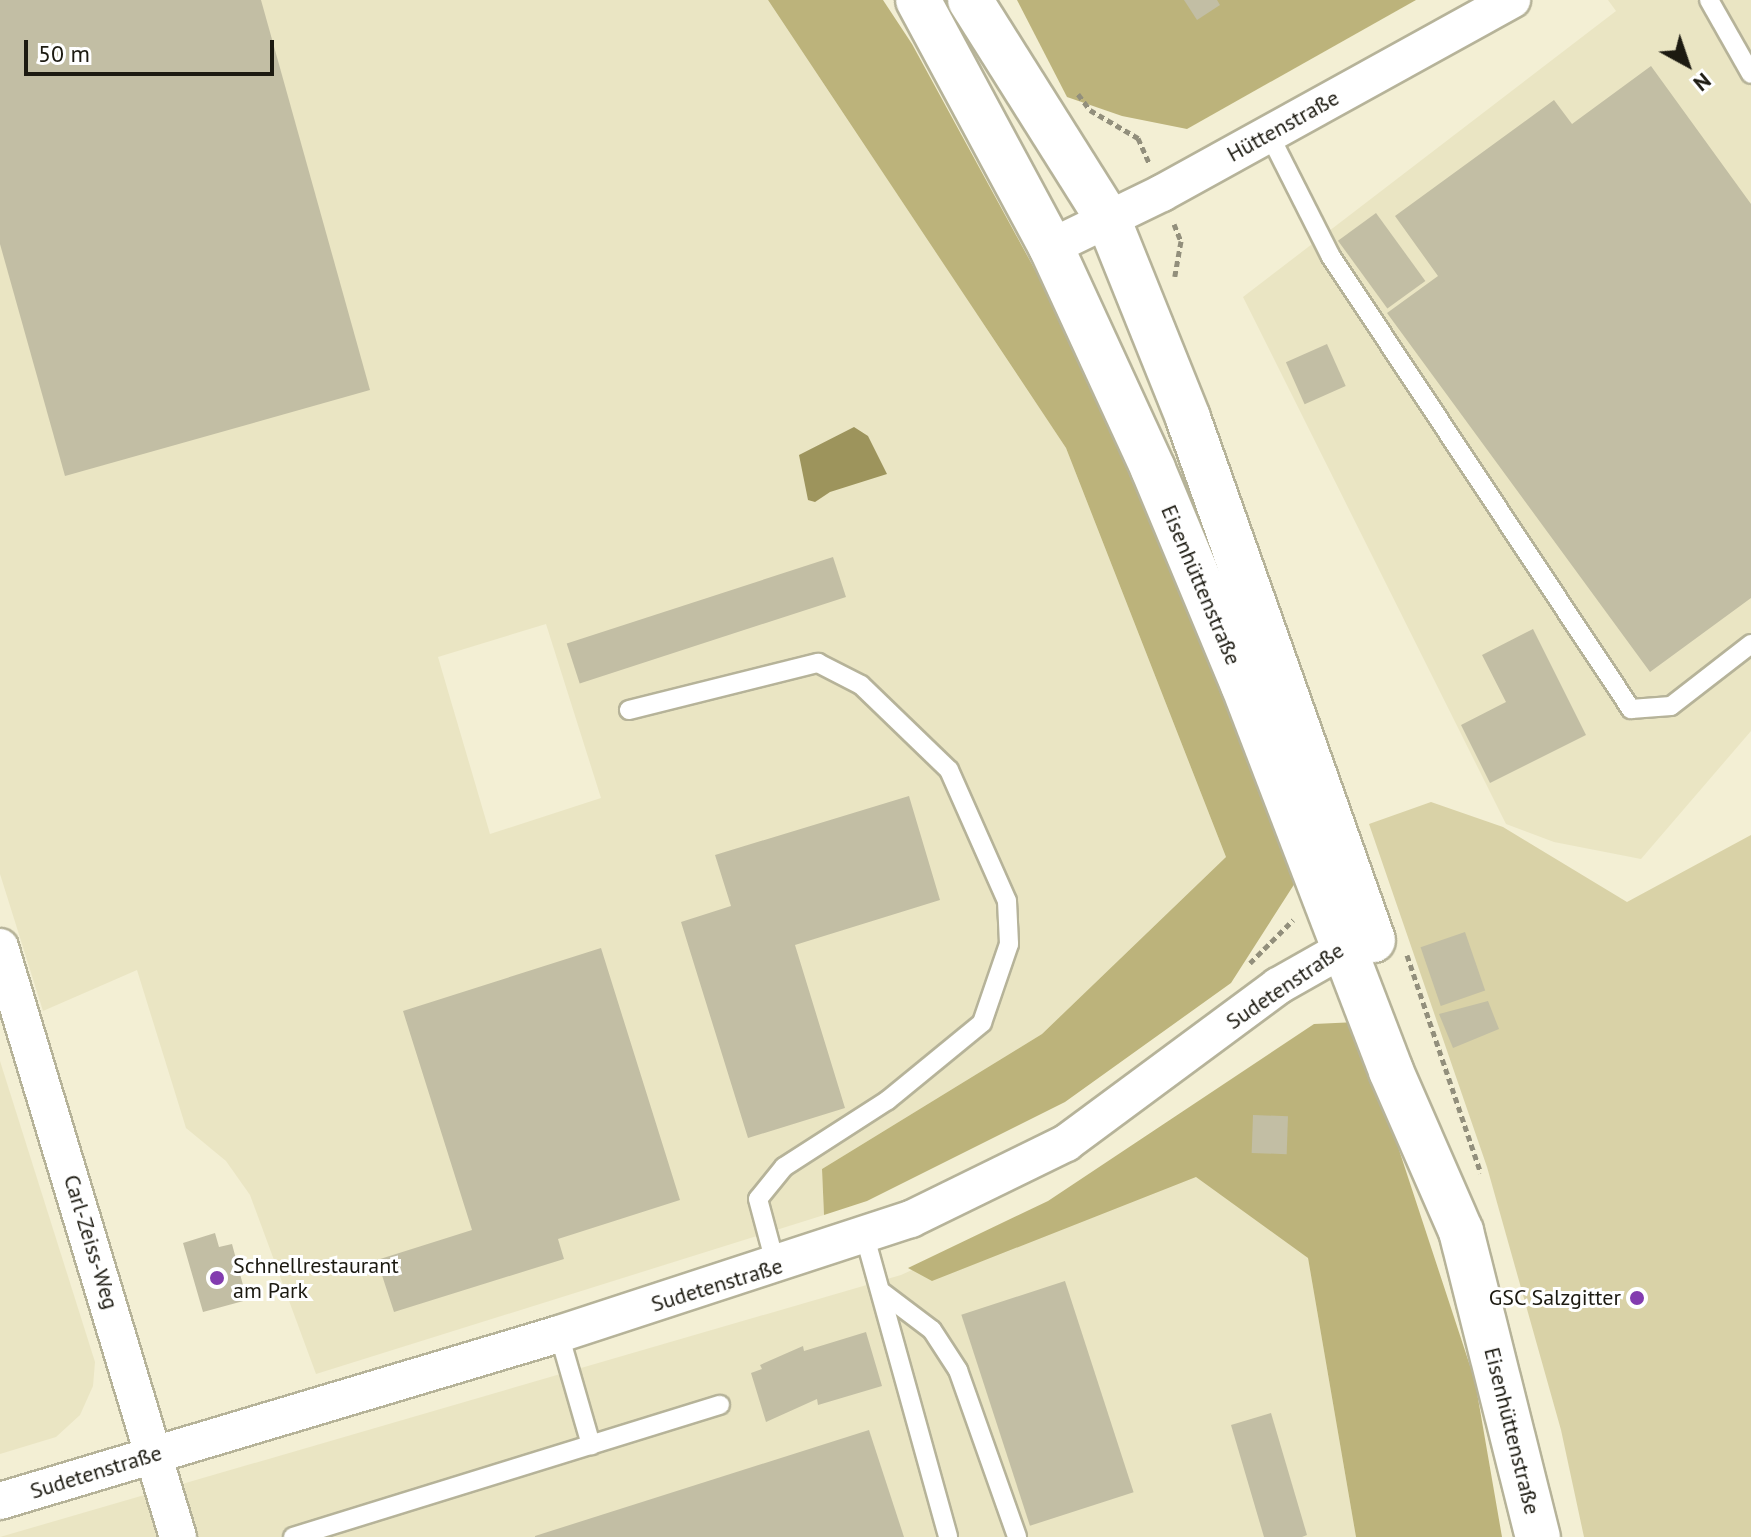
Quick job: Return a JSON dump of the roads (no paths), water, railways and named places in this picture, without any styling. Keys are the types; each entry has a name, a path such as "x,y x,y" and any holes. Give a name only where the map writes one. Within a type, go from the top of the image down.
{"street":[{"name":"Eisenhüttenstraße","path":"918,0 1051,247 1153,469 1317,876 1358,939"},
{"name":"Eisenhüttenstraße","path":"970,0 1109,221 1188,418 1358,939 1391,1071 1446,1188 1475,1279 1538,1537"},
{"name":"Hüttenstraße","path":"1051,247 1162,193 1512,0"},
{"name":"Sudetenstraße","path":"0,1501 776,1266 865,1237 969,1194 1066,1143 1234,1020 1358,939"},
{"name":"Carl-Zeiss-Weg","path":"0,947 11,1019 178,1537"}],"lane":[{"path":"1709,0 1751,74"},
{"path":"1269,134 1330,255 1631,709 1671,706 1751,644"},
{"path":"629,710 818,663 861,685 949,770 1007,901 1009,944 982,1023 888,1100 784,1167 758,1199 776,1266"},
{"path":"865,1237 883,1293 948,1537"},
{"path":"883,1293 932,1330 958,1370 1017,1537"},
{"path":"559,1334 591,1445"},
{"path":"293,1537 720,1405"}],"place":[{"name":"Schnellrestaurant am Park","path":"217,1278"},
{"name":"GSC Salzgitter","path":"1637,1298"}]}
